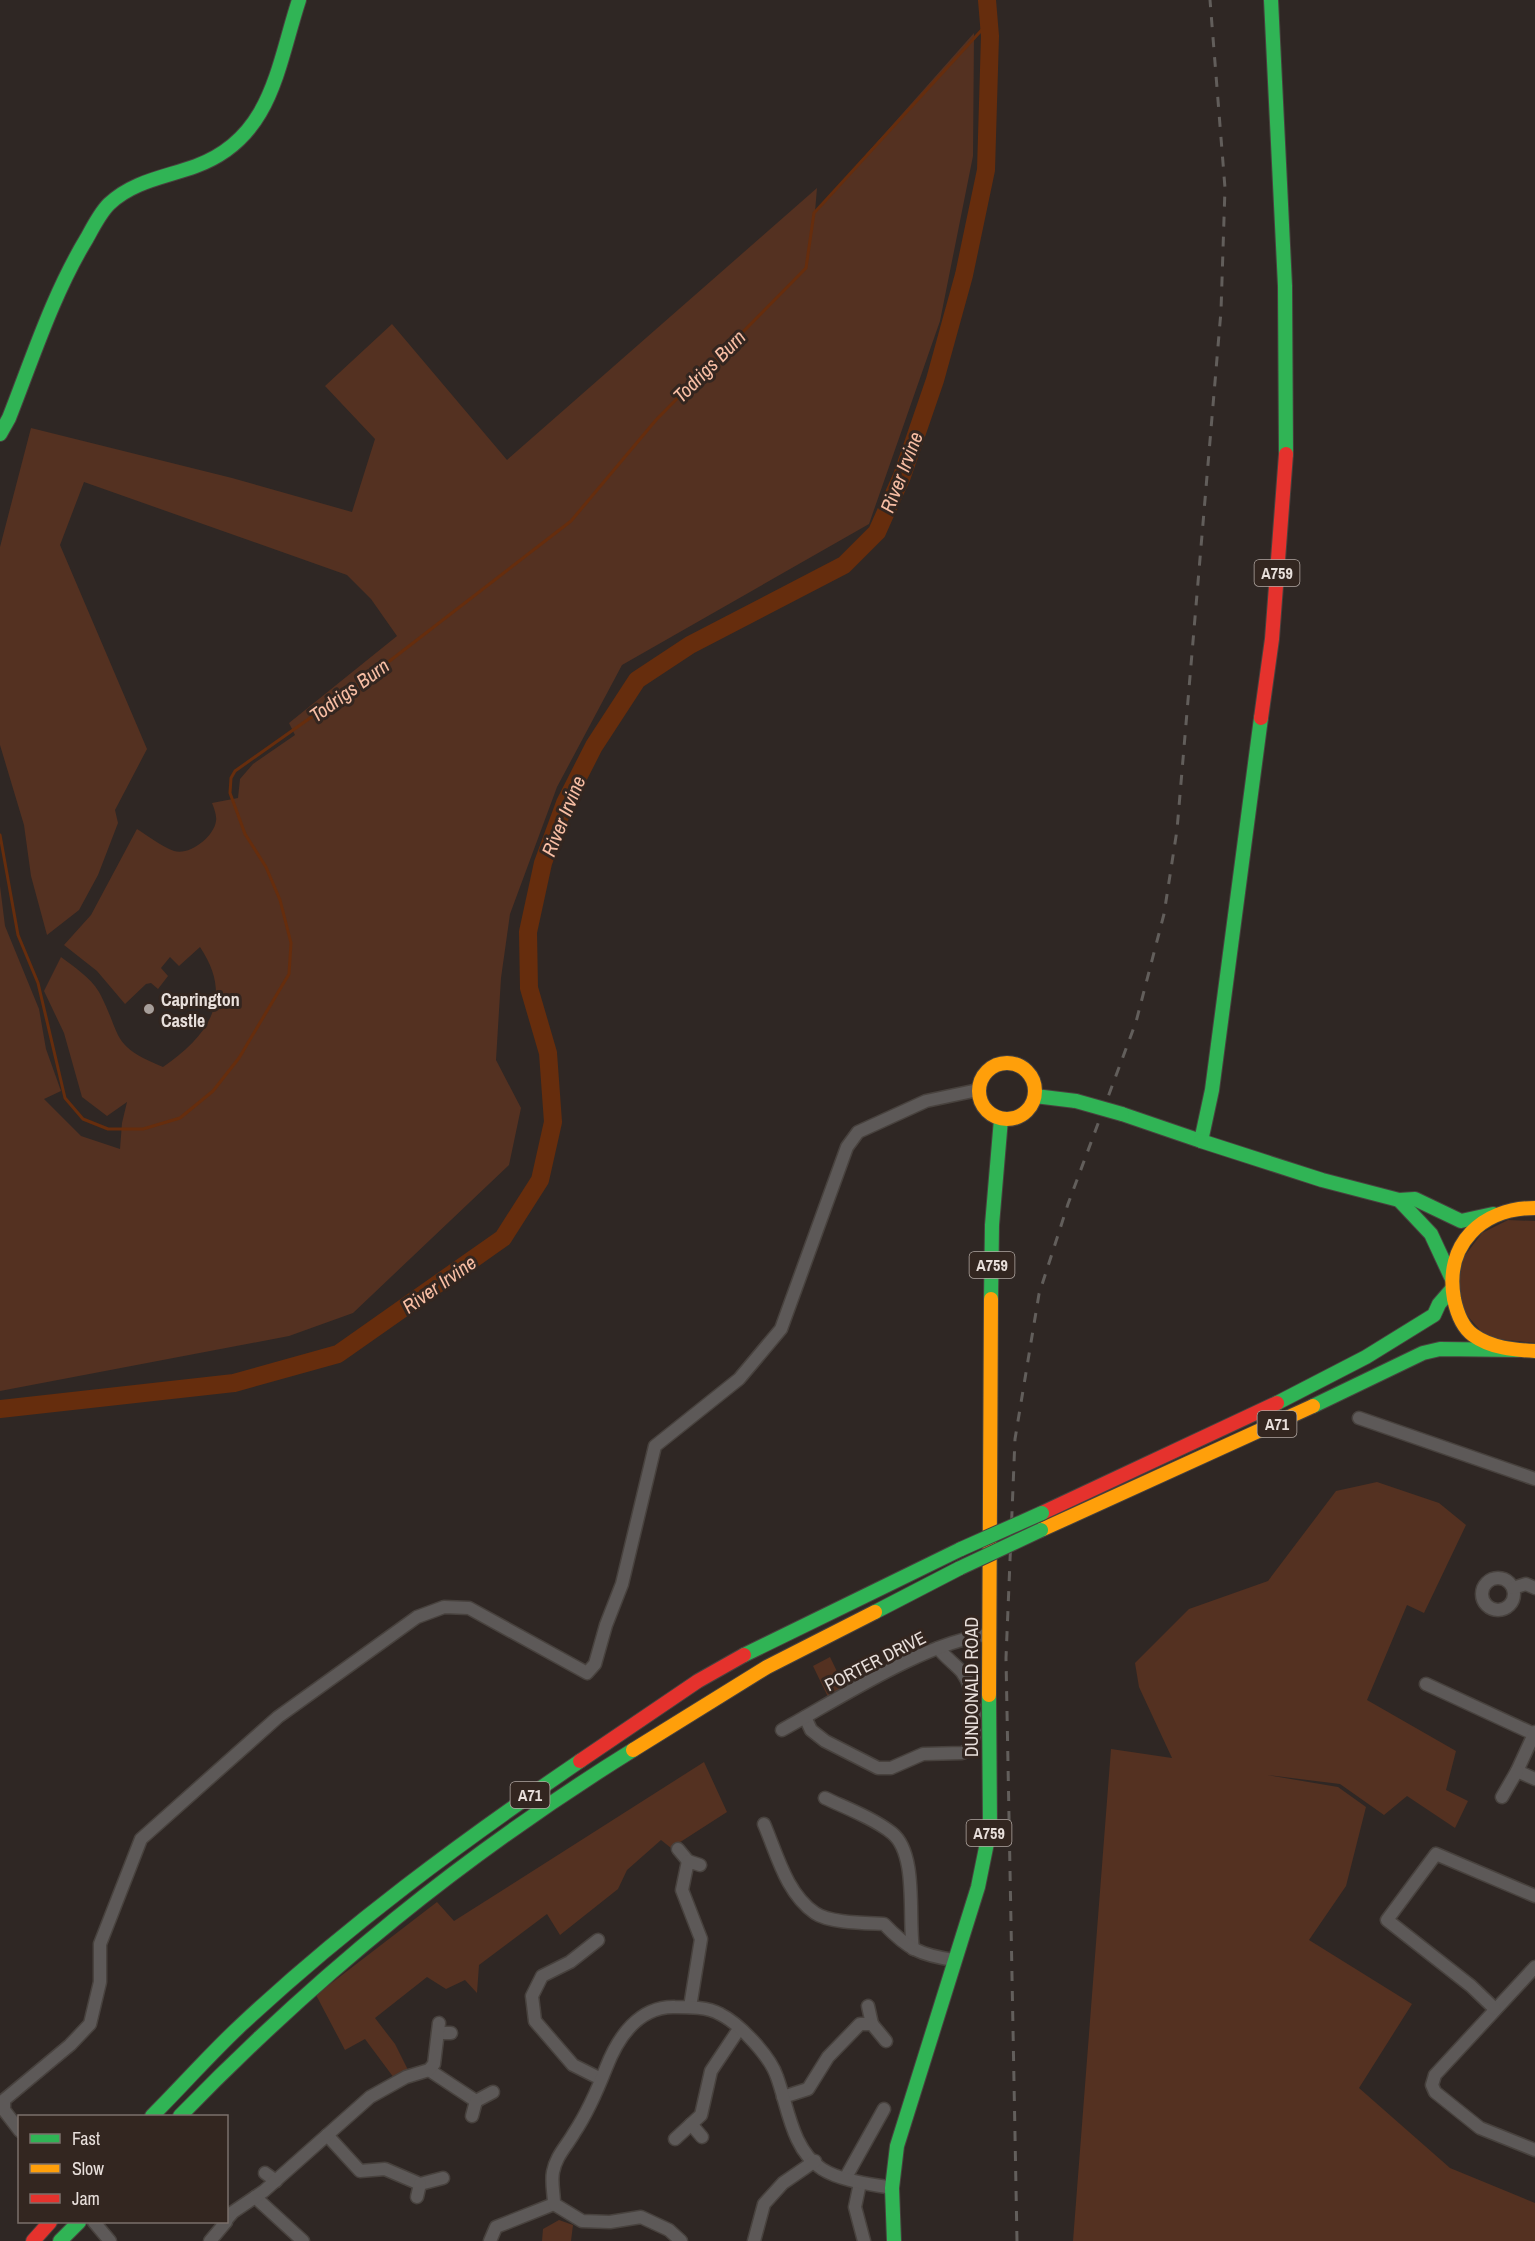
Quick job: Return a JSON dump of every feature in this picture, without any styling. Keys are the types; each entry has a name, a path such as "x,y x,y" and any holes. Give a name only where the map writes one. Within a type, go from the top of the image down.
{"main road":[{"path":"0,434 9,418 80,249 108,204 141,182 199,166 230,151 257,124 269,101 298,0"},
{"name":"A759","path":"1202,1141 1212,1090 1272,639 1288,432 1285,286 1271,0"},
{"path":"1006,1062 1026,1069 1033,1079 1035,1096 1024,1114 1015,1119 1001,1119 984,1108 978,1090 987,1071 997,1064 1006,1062"},
{"path":"1035,1096 1076,1101 1122,1114 1322,1180 1399,1200 1415,1199 1461,1221 1498,1213"},
{"name":"DUNDONALD ROAD","path":"894,2241 892,2188 897,2146 978,1887 990,1828 992,1225 1001,1119"},
{"path":"1399,1200 1433,1234 1442,1249 1451,1283"},
{"name":"A71","path":"1518,1350 1491,1344 1472,1334 1459,1316 1451,1283 1454,1259 1470,1232 1482,1221 1498,1213 1526,1207 1535,1208"},
{"name":"A71","path":"153,2115 241,2025 350,1931 467,1838 708,1676 755,1649 961,1549 1237,1424 1366,1357 1423,1324 1434,1315 1451,1283"},
{"name":"A71","path":"181,2115 253,2041 361,1945 474,1857 590,1777 767,1667 960,1568 1255,1434 1423,1353 1440,1349 1535,1351"},
{"path":"33,2241 49,2223"},
{"path":"60,2241 78,2223"}],"street":[{"path":"18,2128 4,2110 4,2100 70,2046 90,2025 100,1982 100,1944 141,1839 278,1717 417,1617 444,1607 469,1608 587,1673 595,1664 606,1625 622,1584 655,1446 739,1379 781,1329 847,1147 858,1132 926,1101 978,1090"},
{"path":"1359,1418 1535,1479"},
{"path":"1514,1588 1526,1584 1535,1588"},
{"name":"PORTER DRIVE","path":"782,1730 938,1648 973,1636 989,1635"},
{"path":"805,1717 811,1730 825,1741 878,1768 891,1768 923,1754 962,1753 970,1750 975,1740 970,1687 961,1672 938,1648"},
{"path":"1426,1684 1534,1733 1502,1797"},
{"path":"1517,1771 1535,1779"},
{"path":"825,1798 891,1832 900,1841 908,1860 910,1930 914,1949"},
{"path":"764,1824 792,1890 816,1914 849,1921 884,1924 904,1945 932,1957 954,1960"},
{"path":"678,1849 688,1861 700,1865"},
{"path":"1495,2009 1471,1986 1387,1920 1436,1854 1535,1896"},
{"path":"688,1861 682,1890 701,1939 690,2007"},
{"path":"598,1940 570,1962 542,1977 532,1996 535,2021 573,2065 601,2079"},
{"path":"1535,1967 1435,2075 1432,2085 1435,2092 1480,2128 1535,2150"},
{"path":"868,2006 872,2024 886,2041"},
{"path":"554,2204 552,2174 560,2152 588,2109 616,2042 634,2022 662,2007 690,2007 719,2013 753,2041 776,2074 790,2124 805,2150 821,2169 860,2182 892,2188"},
{"path":"783,2097 808,2089 828,2057 844,2038 860,2024 872,2024"},
{"path":"675,2139 701,2115 711,2071 739,2029"},
{"path":"228,2218 233,2212 255,2197 271,2177 327,2135 370,2097 406,2077 429,2070 434,2064 443,2030"},
{"path":"429,2070 476,2101"},
{"path":"472,2116 476,2101 494,2092"},
{"path":"846,2177 884,2109"},
{"path":"691,2124 702,2137"},
{"path":"327,2135 360,2171 385,2169 420,2184 443,2178"},
{"path":"754,2241 764,2204 783,2183 815,2161"},
{"path":"860,2182 855,2207 864,2241"},
{"path":"417,2197 420,2184"},
{"path":"255,2197 303,2241"},
{"path":"490,2241 496,2227 554,2204"},
{"path":"554,2204 582,2221 610,2222 641,2217 669,2230 681,2241"},
{"path":"95,2223 111,2241"},
{"path":"210,2241 224,2223"}],"shaded area":[{"path":"974,33 973,156 940,321 869,524 622,665 557,787 510,914 501,978 496,1060 521,1108 509,1165 353,1313 289,1336 0,1391 0,886 5,926 39,1009 46,1049 61,1091 44,1099 81,1136 120,1149 122,1123 127,1102 107,1116 82,1097 64,1033 44,991 61,957 82,973 99,992 125,1045 163,1067 179,1055 204,1029 212,1015 216,1000 215,983 210,966 200,947 179,966 170,957 161,968 168,976 158,989 151,983 146,984 125,1004 97,971 64,945 91,915 137,829 174,851 187,851 200,844 211,833 216,821 212,803 238,798 240,779 253,764 295,735 289,723 397,636 371,599 347,575 84,482 60,545 147,749 115,810 118,823 98,875 79,910 47,935 31,876 24,825 0,745 0,547 31,428 232,478 352,512 375,439 325,386 392,324 507,460 817,188 815,212"},
{"path":"1508,1220 1535,1221 1535,1343 1487,1338 1464,1312 1459,1282 1463,1258 1482,1233"},
{"path":"1377,1482 1439,1503 1466,1525 1424,1613 1407,1605 1367,1700 1456,1751 1446,1790 1468,1801 1455,1828 1407,1796 1384,1815 1340,1784 1267,1775 1338,1787 1366,1807 1346,1886 1309,1940 1412,2004 1359,2088 1450,2168 1535,2203 1535,2241 1073,2241 1111,1749 1172,1758 1139,1687 1135,1663 1189,1609 1268,1581 1336,1491"},
{"path":"830,1657 846,1690 829,1699 813,1666"},
{"path":"704,1762 727,1812 671,1848 661,1840 627,1870 618,1889 560,1935 547,1914 479,1965 477,1993 465,1980 446,1989 427,1977 375,2018 395,2044 409,2072 394,2078 365,2039 345,2050 316,1995 437,1902 454,1921"},
{"path":"559,2220 573,2225 571,2241 542,2241 543,2229"}],"waterway":[{"name":"River Irvine","path":"0,1409 234,1383 338,1354 503,1238 540,1180 553,1122 548,1053 529,988 528,932 543,863 565,803 594,746 637,680 690,645 844,565 877,532 902,476 935,380 964,275 986,170 990,36 987,0"},
{"name":"Todrigs Burn","path":"0,835 18,935 38,983 65,1098 83,1119 108,1129 143,1129 180,1118 213,1091 239,1058 289,974 291,943 280,900 266,867 245,834 230,793 231,778 235,771 378,670 571,521 656,420 806,268 814,213 989,22"}],"railway":[{"path":"1017,2241 1006,1658 1015,1439 1039,1294 1068,1204 1136,1022 1164,914 1177,830 1221,311 1225,188 1210,0"}],"traffic: fast":[{"path":"0,434 9,418 64,281 100,216 109,204 128,190 150,180 196,166 221,154 241,138 256,119 268,98 299,0"},
{"path":"1271,0 1285,286 1286,454"},
{"path":"1122,1114 1201,1141 1212,1090 1261,718"},
{"path":"1035,1096 1076,1101"},
{"path":"1076,1101 1122,1114"},
{"path":"991,1299 992,1225 1001,1119"},
{"path":"1201,1141 1322,1180 1399,1200 1415,1199 1461,1221 1493,1214"},
{"path":"1399,1200 1431,1234 1451,1277"},
{"path":"1277,1403 1366,1357 1434,1315 1439,1304 1452,1289"},
{"path":"1313,1406 1423,1353 1440,1349 1518,1350"},
{"path":"961,1549 1042,1513"},
{"path":"960,1568 1041,1530"},
{"path":"744,1655 961,1549"},
{"path":"875,1612 960,1568"},
{"path":"894,2241 892,2188 897,2146 978,1887 990,1828 989,1695"},
{"path":"181,2115 285,2014 395,1919 510,1832 633,1750"},
{"path":"153,2115 241,2025 363,1920 448,1854 580,1761"},
{"path":"60,2241 78,2223"}],"traffic: slow":[{"path":"1001,1063 1013,1063 1023,1067 1031,1075 1035,1091 1031,1107 1023,1115 1013,1119 1001,1119 991,1115 983,1107 979,1097 979,1085 983,1075 991,1067 1001,1063"},
{"path":"1535,1208 1499,1214 1483,1222 1461,1246 1452,1279 1457,1309 1469,1332 1495,1346 1535,1351"},
{"path":"989,1695 991,1299"},
{"path":"1041,1530 1313,1406"},
{"path":"633,1750 767,1667 875,1612"}],"traffic: jam":[{"path":"1261,718 1272,639 1286,454"},
{"path":"1042,1513 1277,1403"},
{"path":"580,1761 698,1681 744,1655"},
{"path":"33,2241 49,2223"}],"place":[{"name":"Caprington Castle","path":"149,1009"}]}
